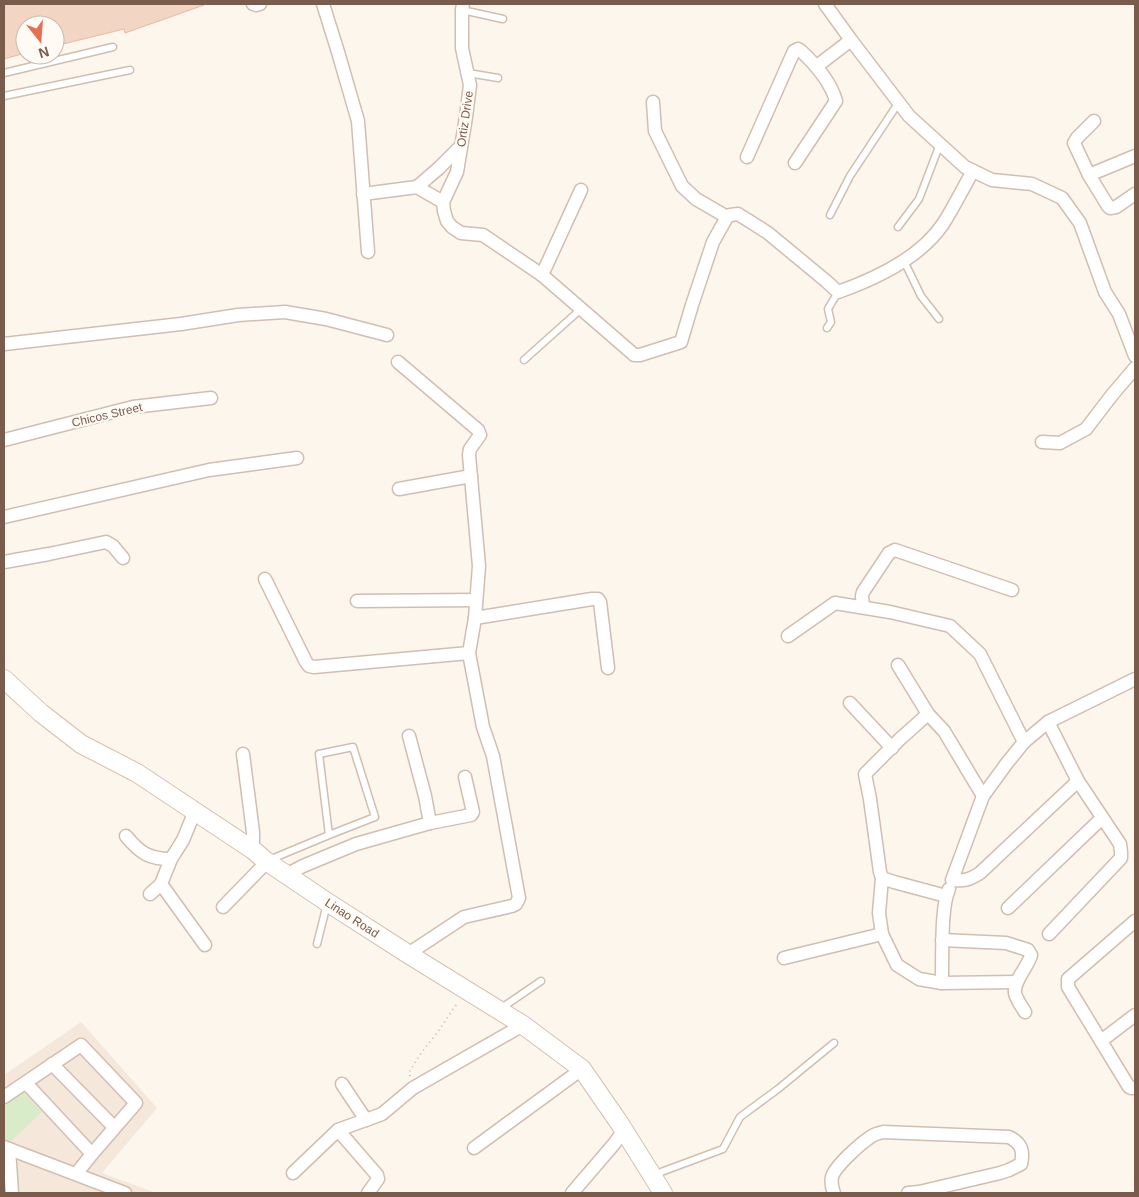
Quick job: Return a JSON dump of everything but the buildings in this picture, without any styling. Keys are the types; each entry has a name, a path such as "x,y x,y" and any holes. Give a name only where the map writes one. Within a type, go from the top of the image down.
{"street":[{"path":"253,4 260,4"},
{"path":"323,4 358,121 368,252"},
{"path":"825,4 909,116 965,166 992,180 1032,184 1062,198 1080,223 1105,292 1119,314 1135,356"},
{"name":"Ortiz Drive","path":"445,198 457,172 470,85 462,48 462,7"},
{"path":"817,66 851,40"},
{"path":"747,157 794,51 798,49 817,66 835,96 836,101 795,164"},
{"path":"653,102 655,131 682,186 696,199 727,218"},
{"path":"1094,121 1076,138 1074,144 1088,174 1110,208 1116,207 1135,194"},
{"path":"417,187 461,146"},
{"path":"1088,174 1135,156"},
{"path":"439,168 445,198 444,211 447,221 452,227 461,233 483,235 542,275 634,355 640,356 681,342 713,242 730,215 738,214 768,232 838,292 860,284 912,256 942,225 973,171"},
{"path":"363,194 417,187 445,198"},
{"path":"542,275 581,190"},
{"path":"4,344 180,324 238,315 285,312 326,319 387,334"},
{"path":"398,362 478,430 480,436 470,449 479,566 475,618 469,653 483,727 493,756 518,900 512,906 464,917 408,954"},
{"path":"1042,442 1060,443 1086,429 1112,394 1135,368"},
{"name":"Chicos Street","path":"4,440 133,407 211,398"},
{"path":"4,517 209,470 297,458"},
{"path":"399,488 471,476"},
{"path":"4,562 106,542 113,546 123,558"},
{"path":"863,607 863,592 890,553 896,550 1012,590"},
{"path":"265,579 309,666 469,653"},
{"path":"475,618 598,599 600,602 608,668"},
{"path":"357,601 476,600"},
{"path":"788,636 833,603 863,607 950,626 980,654 1024,742"},
{"path":"898,666 928,714 944,731 984,796"},
{"name":"Linao Road","path":"4,679 81,744 138,773 327,902 523,1025 582,1069 624,1130 663,1193"},
{"path":"942,983 942,940 946,896 984,796 1006,763 1024,742 1048,722 1135,679"},
{"path":"850,703 892,748"},
{"path":"928,714 865,774 882,878 879,913 882,934 897,965 919,979 942,983 1017,982"},
{"path":"1048,722 1078,781 1120,844 1121,852 1121,858 1049,934"},
{"path":"409,736 430,823"},
{"path":"223,907 262,867 253,832 243,754"},
{"path":"286,875 356,844 430,823 471,815 473,812 465,777"},
{"path":"952,880 964,881 980,873 1078,781"},
{"path":"150,894 161,884 195,811"},
{"path":"1008,908 1102,818"},
{"path":"126,836 147,855 160,859 171,859"},
{"path":"882,878 946,896"},
{"path":"161,884 204,945"},
{"path":"1135,921 1068,979 1068,986 1101,1041 1129,1086 1135,1088"},
{"path":"784,958 882,934"},
{"path":"942,940 1006,944 1028,950 1031,955 1030,961 1017,982 1015,993 1025,1012"},
{"path":"1101,1041 1135,1015"},
{"path":"293,1173 338,1130 382,1114 413,1088 523,1025"},
{"path":"4,1097 81,1045 136,1103 76,1174"},
{"path":"52,1064 114,1127"},
{"path":"474,1148 582,1069"},
{"path":"26,1083 92,1154"},
{"path":"342,1084 366,1120"},
{"path":"338,1130 377,1175 378,1179 368,1193"},
{"path":"572,1193 624,1130"},
{"path":"834,1193 832,1178 837,1168 874,1134 894,1131 1008,1137 1017,1141 1020,1145 1022,1153 1021,1164 1010,1170 908,1193"},
{"path":"6,1148 125,1193"},
{"path":"6,1148 14,1192"}],"lane":[{"path":"462,7 503,19"},
{"path":"4,73 113,47"},
{"path":"4,96 130,70"},
{"path":"467,73 498,78"},
{"path":"830,215 850,176 898,102"},
{"path":"898,227 919,199 940,144"},
{"path":"904,261 921,296 939,319"},
{"path":"827,328 831,322 828,309 838,292"},
{"path":"524,360 581,309"},
{"path":"260,856 330,835 375,817 353,747 318,754 330,835"},
{"path":"317,944 327,902"},
{"path":"498,1010 541,980"},
{"path":"652,1175 723,1148 740,1117 778,1089 834,1043"}],"path":[{"path":"413,1088 408,1072 467,990"}],"shaded area":[{"path":"81,1022 157,1108 102,1173 156,1193 4,1193 4,1075"}],"green space":[{"path":"20,1089 42,1112 9,1143 4,1138 4,1105"}]}
